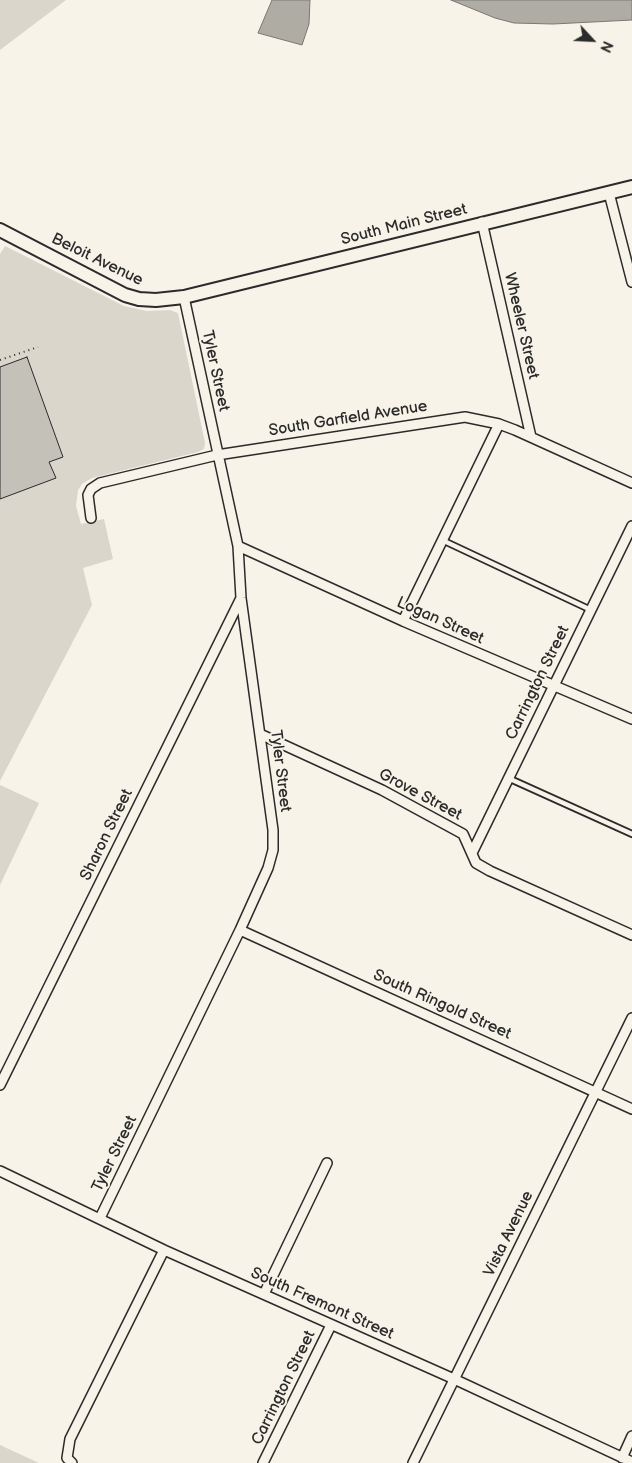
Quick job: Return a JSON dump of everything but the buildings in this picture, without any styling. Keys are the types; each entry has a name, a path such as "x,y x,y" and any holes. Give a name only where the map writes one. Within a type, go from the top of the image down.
{"main road":[{"name":"South Main Street","path":"184,297 482,222 632,187"},
{"name":"Beloit Avenue","path":"0,230 139,300 184,297"}],"street":[{"path":"609,193 632,282"},
{"name":"Wheeler Street","path":"482,222 531,437"},
{"name":"Tyler Street","path":"100,1218 240,930 268,868 273,850 273,830 241,598 238,546 184,297"},
{"name":"South Garfield Avenue","path":"91,518 88,495 91,489 100,483 217,455 465,417 499,424 632,483"},
{"path":"403,621 499,424"},
{"name":"Carrington Street","path":"472,853 632,526"},
{"name":"Logan Street","path":"238,546 403,621 632,719"},
{"name":"Sharon Street","path":"0,1085 241,598"},
{"name":"Grove Street","path":"260,734 382,790 463,834 476,863 490,872 632,935"},
{"name":"South Ringold Street","path":"240,930 632,1109"},
{"name":"Vista Avenue","path":"413,1463 632,1018"},
{"path":"264,1294 327,1164"},
{"name":"South Fremont Street","path":"0,1171 164,1250 331,1326 454,1379 632,1462"},
{"path":"72,1463 67,1458 70,1439 164,1250"},
{"name":"Carrington Street","path":"263,1463 331,1326"},
{"path":"622,1458 632,1436"}],"lane":[{"path":"442,540 591,610"},
{"path":"508,778 632,834"}],"path":[{"path":"0,360 38,347"}],"shaded area":[{"path":"0,0 66,0 0,50"},
{"path":"272,0 310,0 309,24 302,45 258,33"},
{"path":"451,0 632,0 632,20 553,24 514,23 495,18"},
{"path":"5,246 124,306 147,311 170,310 178,313 205,443 204,449 198,452 92,478 82,484 78,490 76,506 81,524 104,519 113,559 83,568 92,605 0,781 0,254"},
{"path":"0,785 39,803 0,885"},
{"path":"0,1445 39,1463 0,1463"}]}
